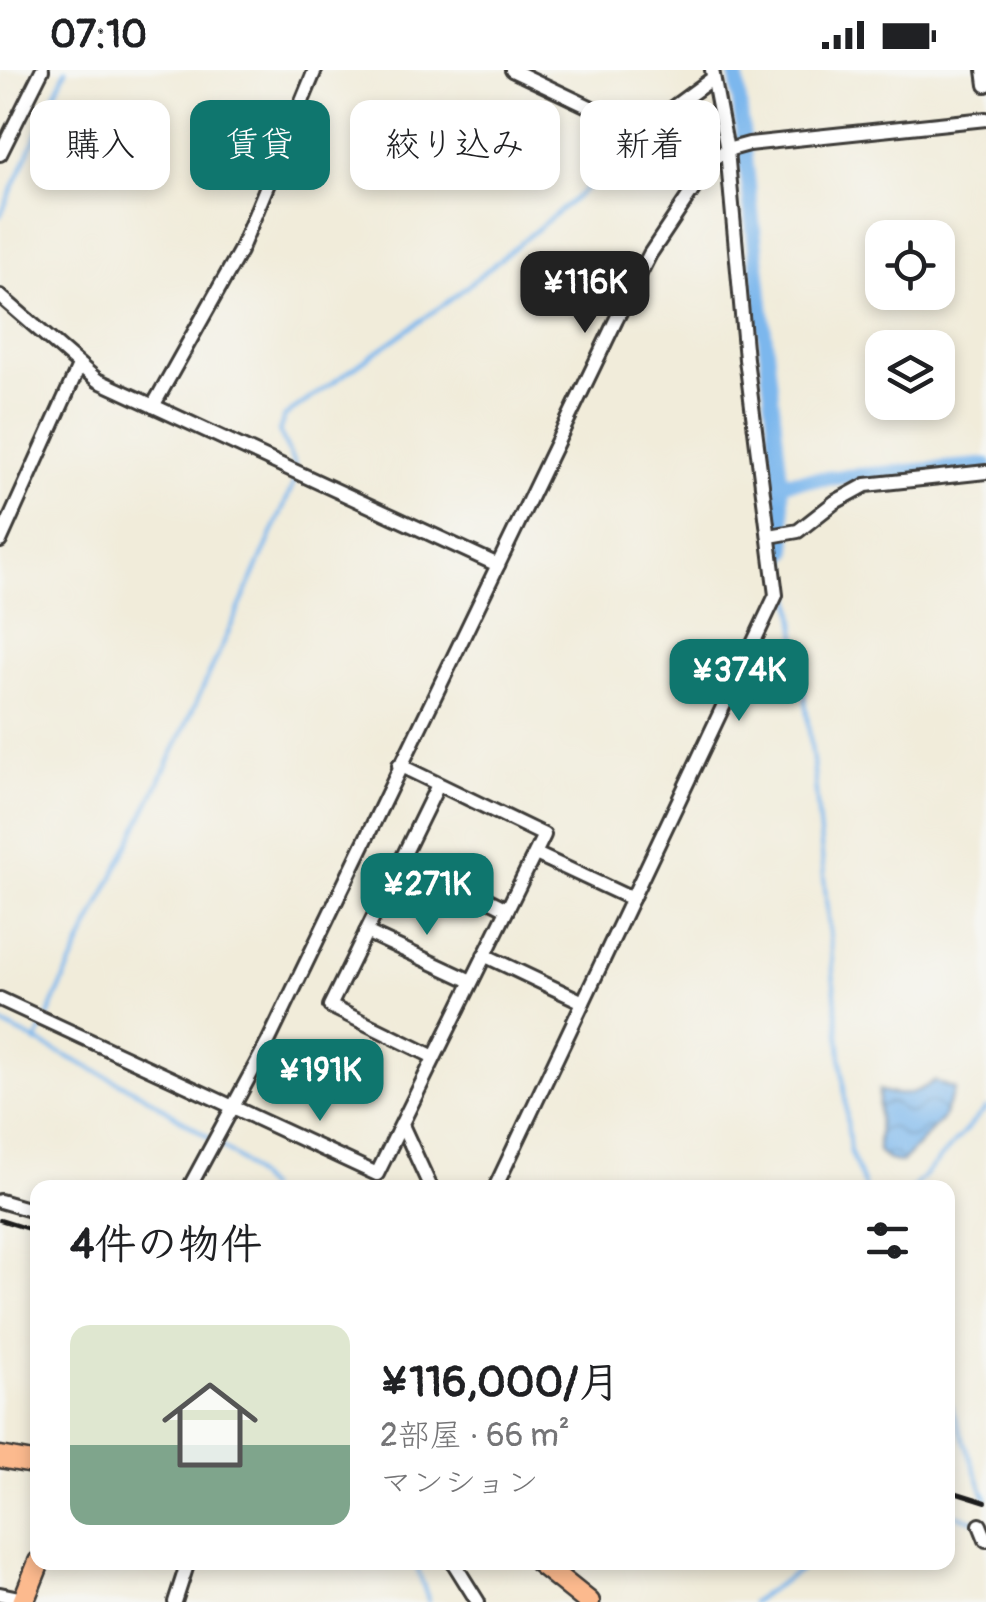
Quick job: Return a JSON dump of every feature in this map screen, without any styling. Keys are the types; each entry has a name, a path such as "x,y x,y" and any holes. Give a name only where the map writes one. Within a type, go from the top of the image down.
{"main road":[{"path":"0,1456 30,1462"},
{"path":"23,1600 36,1570"},
{"path":"549,1570 590,1602"}],"street":[{"path":"0,154 42,70"},
{"path":"153,406 240,251 315,70"},
{"path":"499,1180 776,594 746,359 727,150 713,74 634,136 614,119 512,70"},
{"path":"984,70 986,85"},
{"path":"194,1180 650,254 714,158 749,144 986,119"},
{"path":"0,296 98,380 498,565"},
{"path":"0,541 79,366"},
{"path":"770,536 798,532 834,502 866,485 986,472"},
{"path":"0,999 377,1174 544,836 399,765"},
{"path":"434,1057 330,1006 438,786"},
{"path":"536,854 632,899"},
{"path":"403,858 507,909"},
{"path":"366,932 470,981"},
{"path":"484,955 583,1002"},
{"path":"402,1125 427,1180"},
{"path":"0,1201 30,1210"},
{"path":"980,1525 986,1540"},
{"path":"175,1602 185,1570"},
{"path":"458,1570 478,1602"},
{"path":"0,1594 23,1600"}],"water":[{"path":"934,1081 955,1089 942,1119 901,1163 886,1159 878,1151 879,1090 908,1094"}],"waterway":[{"path":"0,216 66,70"},
{"path":"736,70 786,552"},
{"path":"295,466 279,431 284,417 450,300 585,190"},
{"path":"781,482 986,465"},
{"path":"48,1016 209,676 297,475"},
{"path":"786,552 813,761 850,1151 862,1180"},
{"path":"0,1023 142,1094 211,1139"},
{"path":"36,1043 44,1024"},
{"path":"920,1180 986,1108"},
{"path":"219,1144 259,1180"},
{"path":"955,1417 986,1498"},
{"path":"955,1515 977,1521"},
{"path":"418,1570 429,1602"},
{"path":"752,1602 800,1570"}],"railway":[{"path":"0,1220 30,1229"},
{"path":"955,1492 986,1502"}]}
